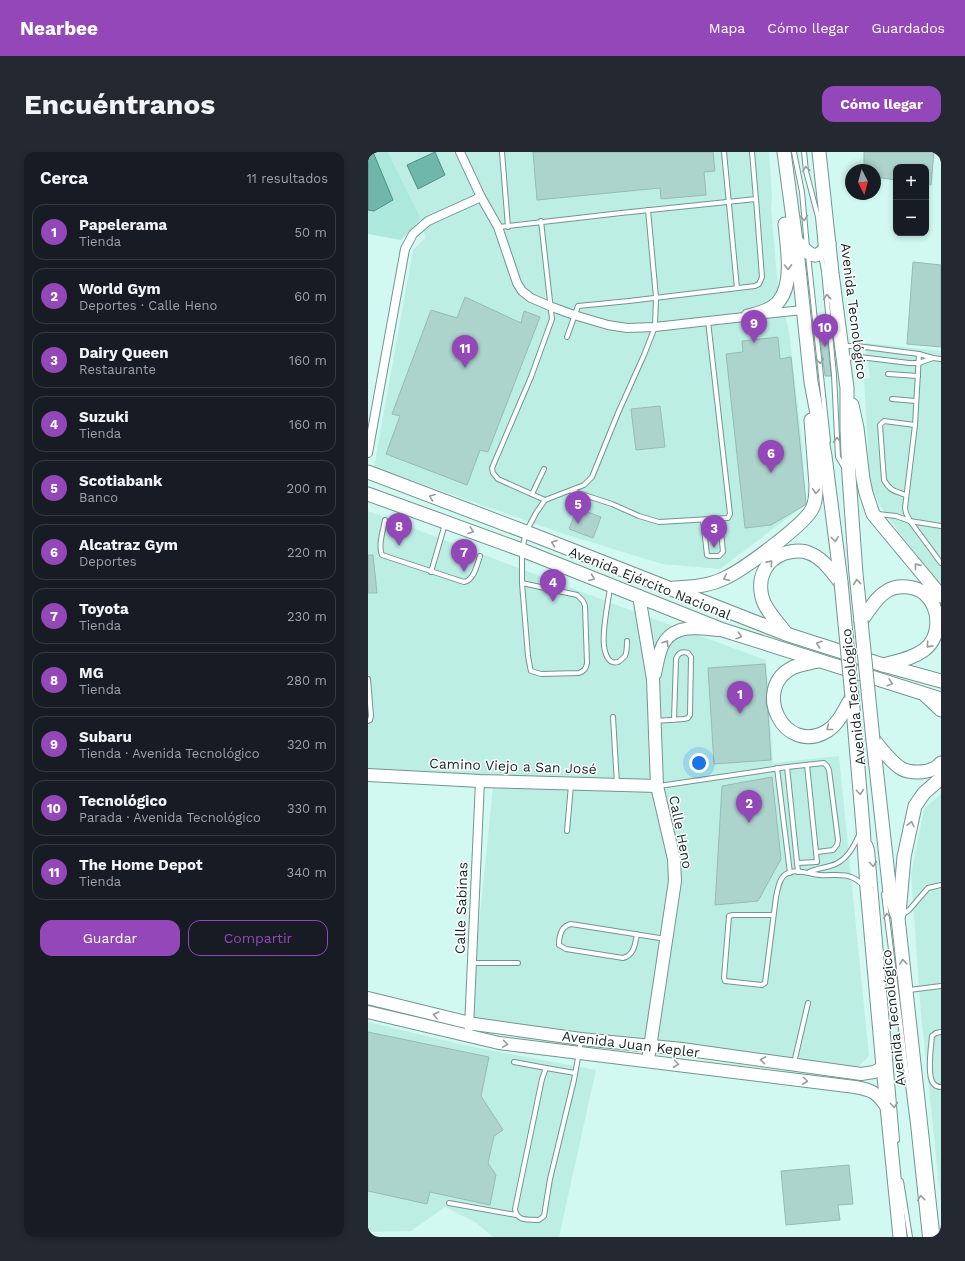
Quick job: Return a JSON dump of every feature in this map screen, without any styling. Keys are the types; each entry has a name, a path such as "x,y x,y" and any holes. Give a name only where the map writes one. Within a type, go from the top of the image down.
{"main road":[{"name":"Avenida Tecnológico","path":"784,152 796,241 811,382 825,456 840,582 852,697 882,1067 900,1237"},
{"name":"Avenida Tecnológico","path":"819,152 847,388 849,476 856,574 873,740 890,893 898,918 932,1237"},
{"path":"748,316 773,307 780,301 785,290 788,278 785,221 786,172"},
{"path":"796,241 808,253 817,255 821,254 829,243"},
{"path":"669,588 700,585 724,579 741,570 780,540 812,510 816,494 816,485 811,422 811,382"},
{"path":"847,388 855,413 863,479 873,514 941,596"},
{"name":"Avenida Ejército Nacional","path":"368,472 786,634 883,665 941,681"},
{"name":"Avenida Ejército Nacional","path":"368,494 522,550 723,630 941,699"},
{"path":"786,634 765,605 760,588 762,575 767,565 773,559 778,555 790,552 808,552 817,556 825,563 840,582"},
{"path":"861,621 879,598 893,588 901,587 915,589 925,594 932,604 936,614 938,626 937,633 932,642 917,655 883,665"},
{"path":"819,661 794,667 785,673 777,682 774,694 774,706 776,714 782,723 790,731 798,735 817,735 834,726 852,697"},
{"path":"923,693 941,710"},
{"path":"873,740 884,753 902,769 914,772 925,771 934,769 941,763"},
{"path":"898,918 904,857 915,806 924,793 941,778"}],"street":[{"path":"460,152 480,197 498,228 517,282 522,291 531,298 574,315 608,325 627,328 655,327 803,310"},
{"path":"368,453 405,249 412,234 428,221 480,197"},
{"name":"Calle Heno","path":"639,596 654,679 657,786 672,845 675,869 675,881 649,1061"},
{"name":"Calle Heno","path":"654,679 664,642 672,634 681,629 694,628 723,630"},
{"name":"Camino Viejo a San José","path":"368,775 480,781 657,786"},
{"name":"Calle Sabinas","path":"467,1036 470,1023 480,781"},
{"name":"Avenida Juan Kepler","path":"368,998 470,1023 581,1039 682,1049 861,1074 874,1072 882,1067"},
{"name":"Avenida Juan Kepler","path":"368,1012 499,1043 860,1088 878,1095 886,1106"}],"lane":[{"path":"502,152 508,227"},
{"path":"724,152 736,288"},
{"path":"566,336 578,306 755,286 759,284 762,277 752,152"},
{"path":"794,152 802,192 829,449"},
{"path":"804,152 806,171 818,217 834,375 838,457 849,476"},
{"path":"498,228 756,199"},
{"path":"522,583 578,595 583,600 585,606 587,663 586,668 583,671 579,673 541,674 532,671 528,656 522,583 522,550 526,532 545,500 584,485 592,477 655,327 656,297 648,210"},
{"path":"541,222 552,307 552,319 530,377 492,468 493,473 498,479 545,500"},
{"path":"571,491 612,504 639,516 659,522 720,520 728,518 730,514 708,320"},
{"path":"842,352 856,346 919,354 933,358"},
{"path":"842,352 860,357 909,363 933,358 941,358"},
{"path":"919,354 915,425 905,508 910,521 941,563"},
{"path":"888,374 918,376"},
{"path":"892,399 916,401"},
{"path":"906,495 893,491 888,487 884,480 880,425 884,421 915,425"},
{"path":"827,473 830,457"},
{"path":"532,494 544,469"},
{"path":"873,514 896,516 910,521 941,526"},
{"path":"385,520 380,545 382,555 462,582 467,582 470,580 480,556"},
{"path":"703,520 707,554 709,556 719,556 723,552 720,520"},
{"path":"430,572 445,522"},
{"path":"610,585 604,633 604,645 608,659 612,662 617,662 622,659 625,655 627,641"},
{"path":"655,721 674,720 684,719 688,718 690,715 691,657 686,652 681,652 676,658 674,720"},
{"path":"368,679 371,716 370,720 368,721"},
{"path":"613,717 617,785"},
{"path":"657,786 777,768 824,763 828,766 829,770 838,840 837,845 833,850 816,852"},
{"path":"807,765 818,875"},
{"path":"787,767 798,872"},
{"path":"777,768 790,873"},
{"path":"567,831 571,784"},
{"path":"809,872 818,868 830,866 842,860 854,846 863,827"},
{"path":"863,827 872,850 897,1146"},
{"path":"797,863 817,862"},
{"path":"883,881 887,864"},
{"path":"773,915 729,916 725,981 762,985 765,983 773,915 779,884 784,875 798,872 809,872 818,875 850,876 867,888"},
{"path":"898,918 909,910 928,888 941,885"},
{"path":"884,889 912,1116 925,1237"},
{"path":"637,934 631,955 623,958 566,949 559,945 562,928 572,924 637,934 666,939"},
{"path":"472,963 518,963"},
{"path":"906,991 941,986"},
{"path":"794,1065 808,1003"},
{"path":"941,1032 932,1036 930,1075 933,1084 941,1087"},
{"path":"449,1203 516,1215 520,1218 538,1220 544,1216 550,1179 575,1073 581,1039"},
{"path":"514,1062 575,1073"},
{"path":"516,1215 515,1209 518,1194 542,1079 546,1068"},
{"path":"900,1177 910,1237"}],"shaded area":[{"path":"368,152 388,152 421,219 401,240 368,234"},
{"path":"368,152 373,152 393,200 374,211 368,210"},
{"path":"388,152 769,152 772,194 771,207 778,288 789,331 802,442 806,504 720,569 662,564 561,533 374,467 413,250 425,238 421,219"},
{"path":"435,152 445,175 418,189 407,165"},
{"path":"865,343 941,351 941,585 904,539 879,504 870,483 864,379 870,378"},
{"path":"368,511 766,660 773,763 839,756 869,1056 856,1069 469,1023 494,777 368,769"},
{"path":"941,794 941,1203 921,1014 911,874 924,809"},
{"path":"368,1022 468,1046 596,1070 559,1237 493,1237 475,1222 445,1207 411,1231 368,1232"}],"building":[{"path":"533,152 713,152 715,171 704,172 706,195 661,199 660,188 537,200"},
{"path":"864,152 934,152 931,185 929,185 929,164 893,164 893,180 881,178 881,164 864,164"},
{"path":"913,262 941,265 941,347 907,344"},
{"path":"465,297 521,323 524,311 540,317 488,452 480,450 467,485 386,454 400,416 392,414 431,310 457,318"},
{"path":"826,328 831,376 825,376 819,329"},
{"path":"778,337 780,359 791,357 806,502 805,505 771,525 745,528 726,354 743,352 742,341"},
{"path":"660,406 665,447 636,450 631,409"},
{"path":"577,508 601,517 593,538 569,529"},
{"path":"368,555 373,555 377,593 368,593"},
{"path":"765,664 767,688 766,703 768,712 771,760 714,764 708,668"},
{"path":"772,777 781,859 758,901 715,905 722,786"},
{"path":"368,1032 489,1057 481,1096 503,1130 494,1136 488,1163 496,1175 490,1205 430,1192 427,1204 368,1191"},
{"path":"849,1165 853,1204 838,1205 840,1220 786,1225 781,1171"}],"place":[{"name":"Subaru","path":"754,343"},
{"name":"Tecnológico","path":"825,347"},
{"name":"The Home Depot","path":"465,368"},
{"name":"Alcatraz Gym","path":"771,473"},
{"name":"Scotiabank","path":"578,524"},
{"name":"MG","path":"399,546"},
{"name":"Dairy Queen","path":"714,548"},
{"name":"Toyota","path":"464,572"},
{"name":"Suzuki","path":"553,602"},
{"name":"Papelerama","path":"740,714"},
{"name":"World Gym","path":"749,823"}]}
